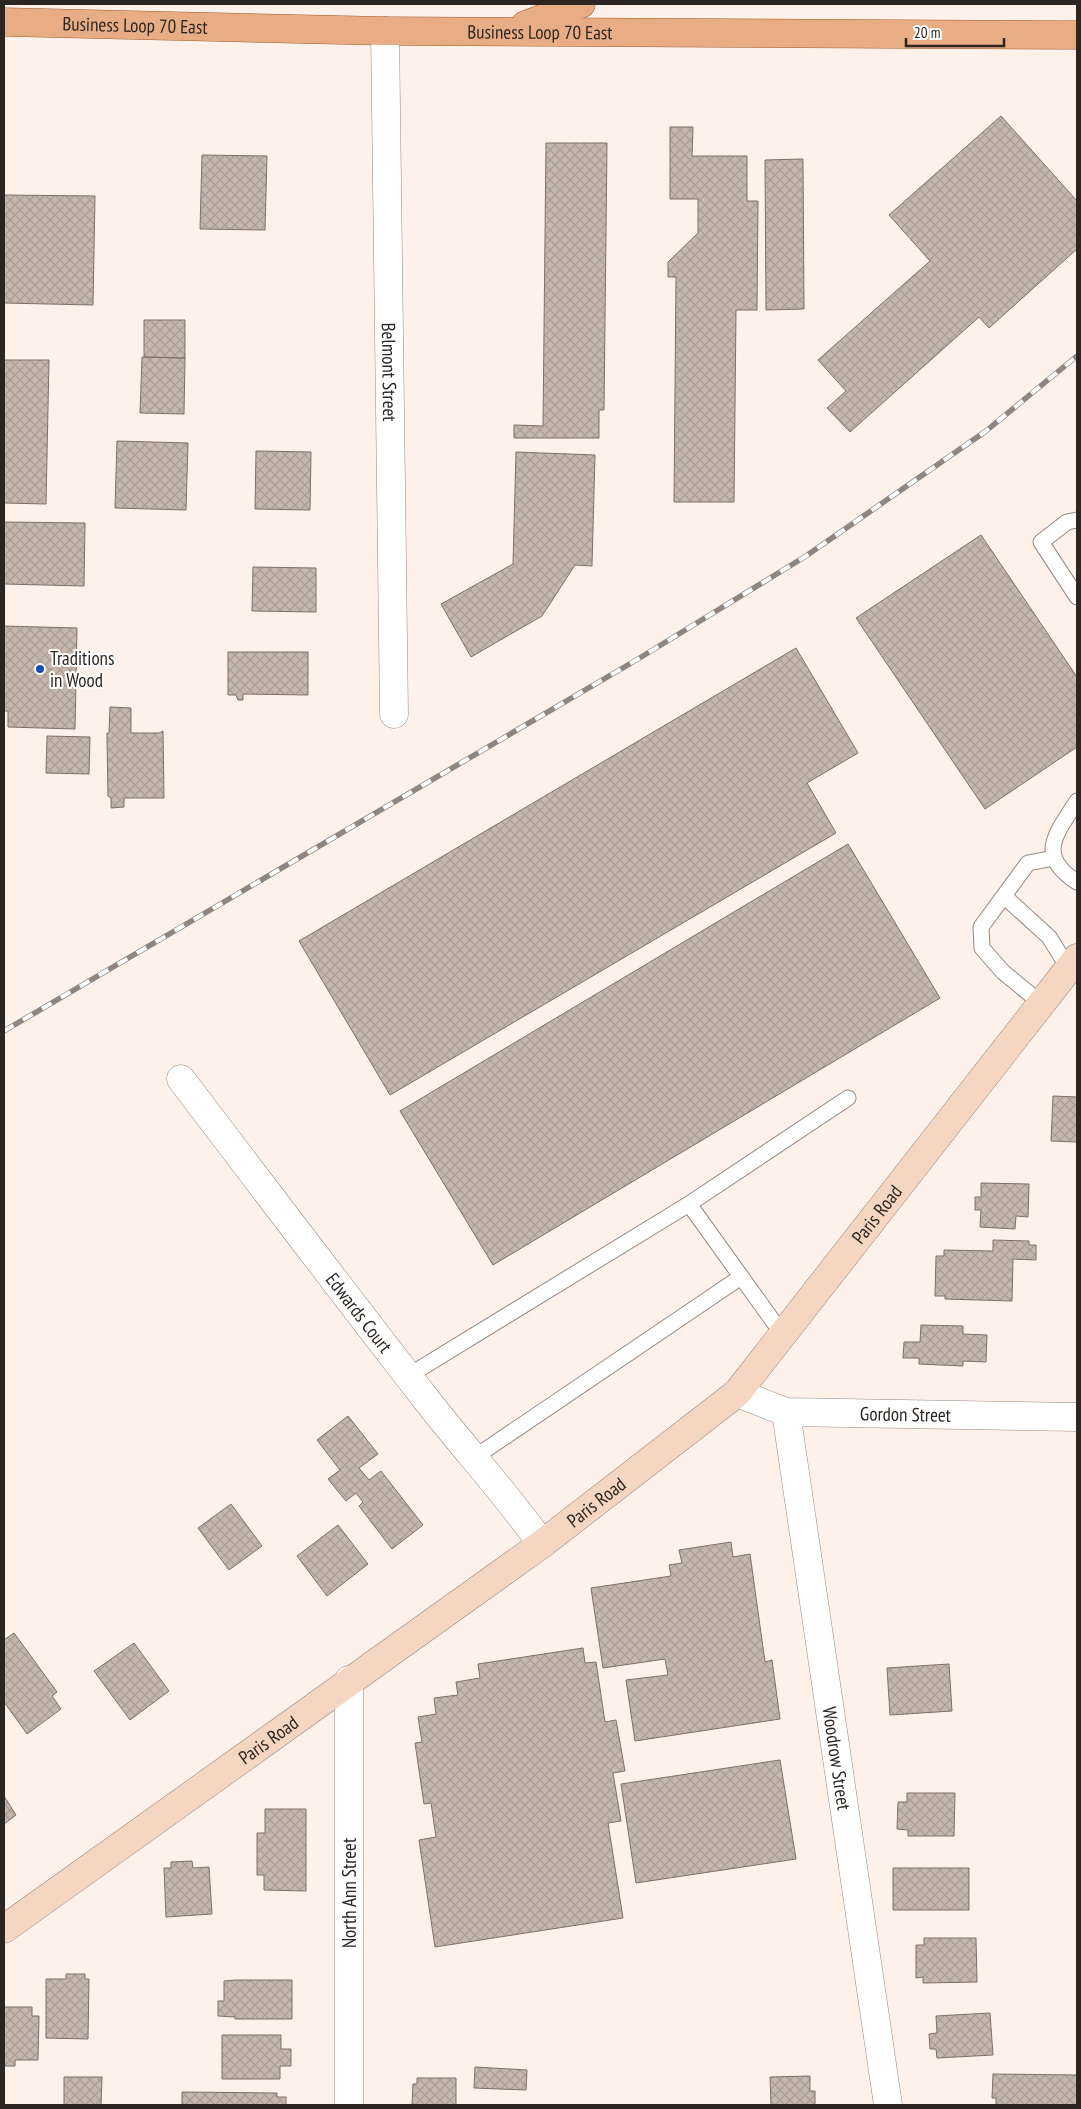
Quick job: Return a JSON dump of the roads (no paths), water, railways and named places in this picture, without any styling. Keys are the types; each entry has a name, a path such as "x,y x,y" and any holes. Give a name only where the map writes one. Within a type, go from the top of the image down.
{"main road":[{"path":"509,31 581,4"},
{"name":"Business Loop 70 East","path":"4,22 385,31 1077,35"},
{"name":"Paris Road","path":"4,1930 349,1680 542,1544 737,1393 1074,965"}],"street":[{"name":"Belmont Street","path":"385,31 394,714"},
{"name":"Edwards Court","path":"181,1079 472,1459 518,1511 542,1544"},
{"name":"Gordon Street","path":"737,1393 786,1412 1077,1417"},
{"name":"Woodrow Street","path":"786,1412 888,2105"},
{"name":"North Ann Street","path":"349,1680 350,2105"}],"lane":[{"path":"1077,520 1067,522 1041,542 1077,597"},
{"path":"1077,801 1052,840 1054,858 1070,877 1077,882"},
{"path":"1042,1004 1003,972 982,948 981,927 1028,863 1054,858"},
{"path":"1004,896 1049,937 1074,965"},
{"path":"408,1376 689,1204 848,1098"},
{"path":"689,1204 782,1335"},
{"path":"472,1459 741,1277"}],"railway":[{"path":"4,1031 638,659 806,556 986,431 1077,356"}],"place":[{"name":"Traditions in Wood","path":"40,669"}]}
